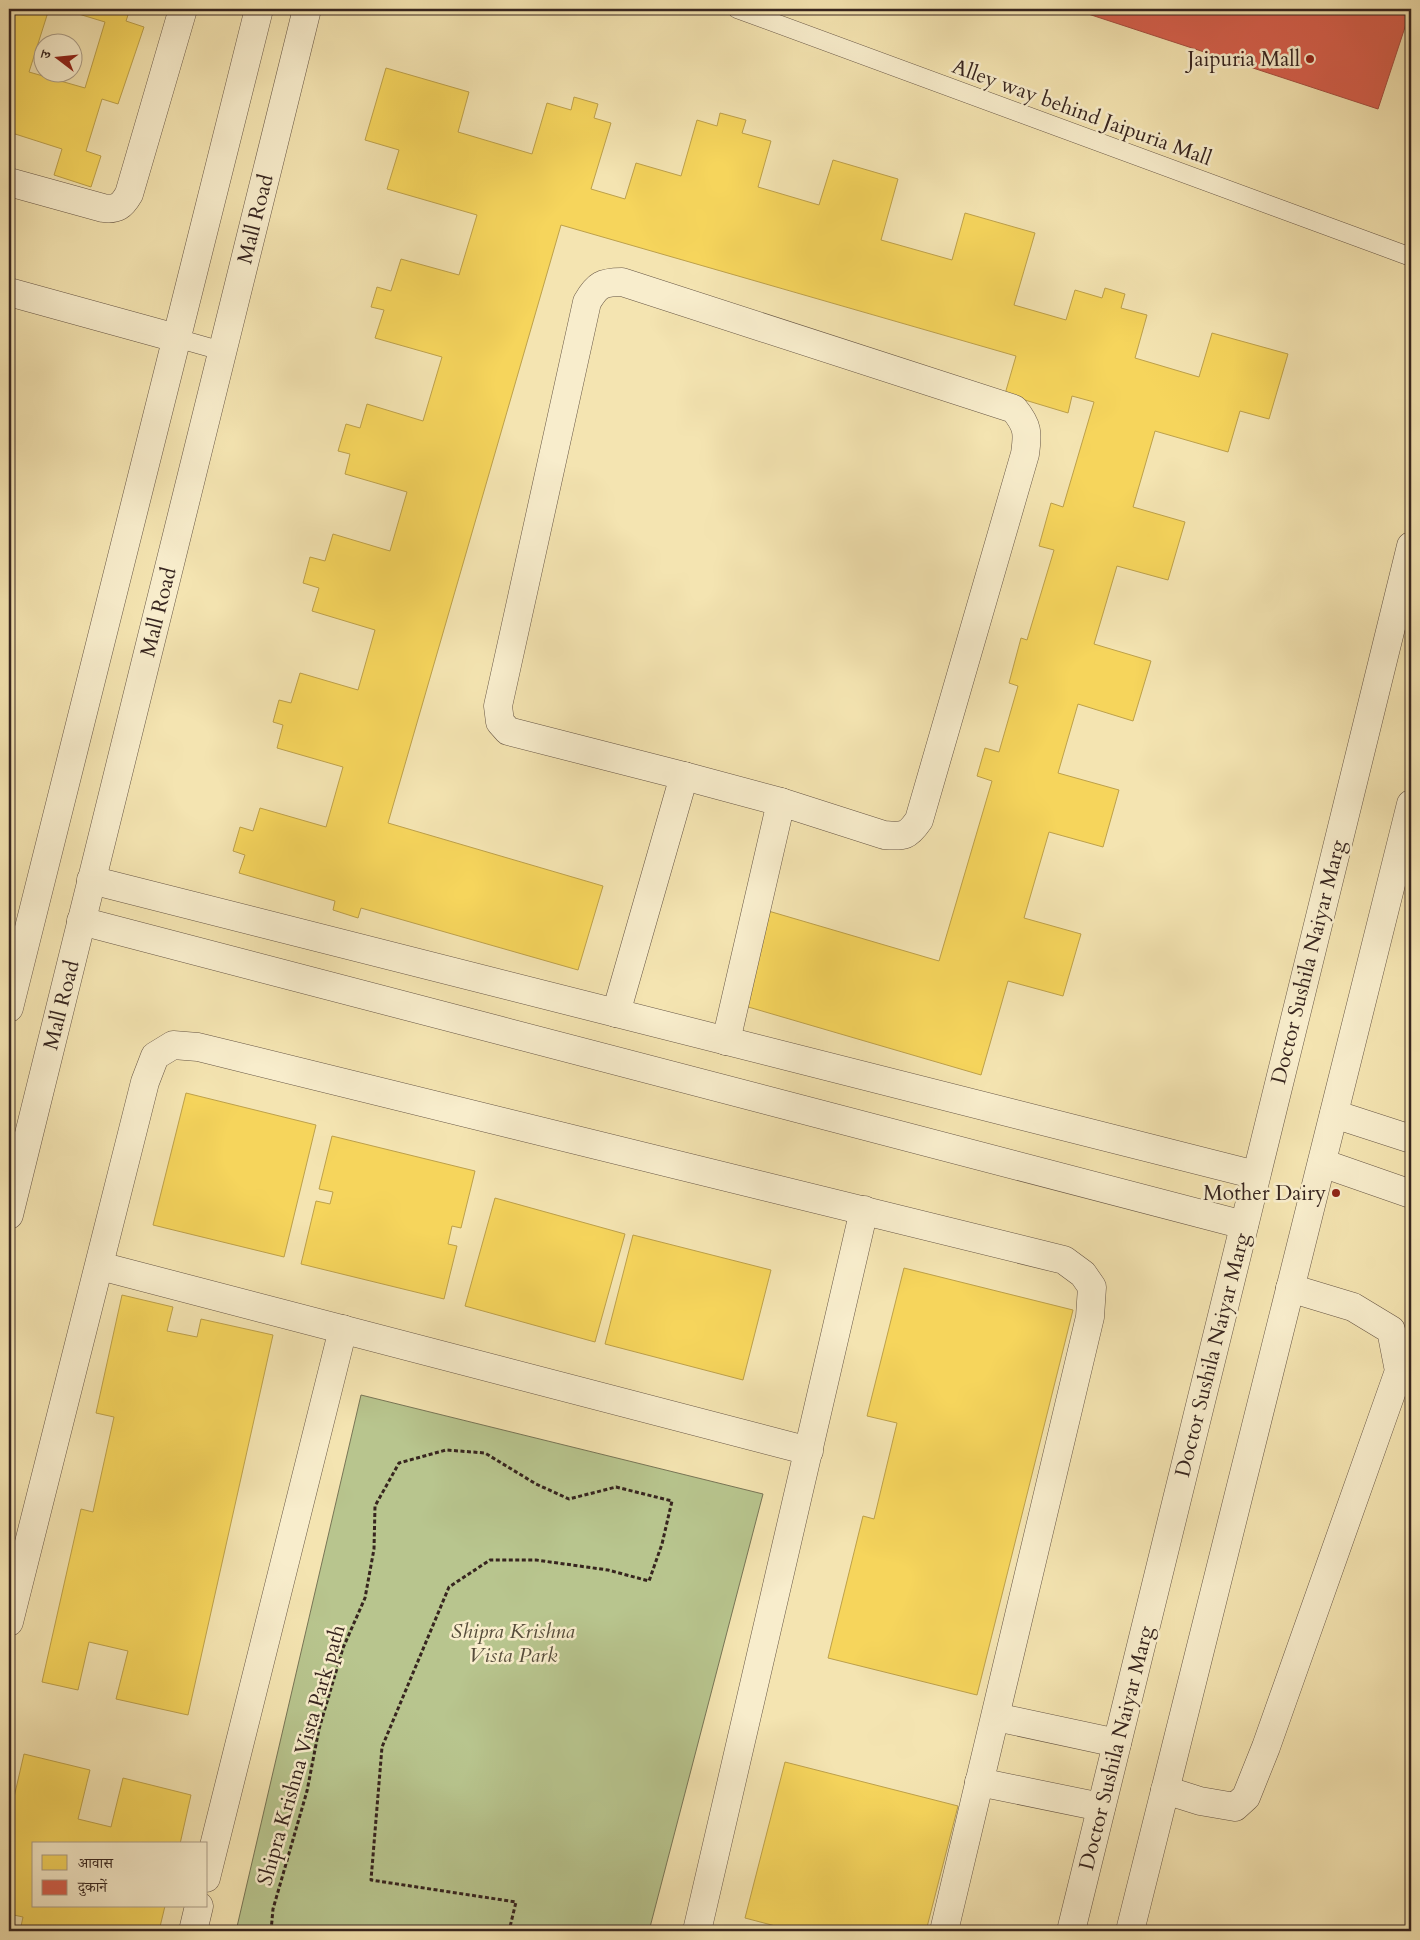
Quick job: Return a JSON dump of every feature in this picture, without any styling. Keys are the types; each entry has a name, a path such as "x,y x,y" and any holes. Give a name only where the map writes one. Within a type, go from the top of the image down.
{"street":[{"path":"9,182 102,208 114,209 122,205 129,194 183,9"},
{"path":"9,1008 259,9"},
{"name":"Mall Road","path":"9,1215 307,9"},
{"path":"609,282 622,282 1014,409 1023,420 1028,434 1025,454 919,820 911,832 900,837 884,835 781,802 684,776 521,735 508,731 500,722 498,706 587,302 595,288 609,282"},
{"path":"9,292 176,338"},
{"name":"Doctor Sushila Naiyar Marg","path":"1071,1931 1411,546"},
{"path":"616,1013 684,776"},
{"path":"726,1040 781,802"},
{"path":"1130,1931 1411,804"},
{"path":"91,880 1256,1175"},
{"path":"81,921 1244,1225"},
{"path":"9,1622 145,1082 155,1056 173,1046 198,1047 1064,1260 1083,1274 1092,1287 1090,1316 944,1931"},
{"path":"1334,1114 1411,1139"},
{"path":"1322,1163 1411,1194"},
{"path":"697,1931 864,1210"},
{"path":"100,1266 808,1451"},
{"path":"1165,1790 1200,1801 1235,1807 1246,1797 1269,1738 1399,1370 1391,1330 1353,1307 1290,1288"},
{"path":"208,1870 343,1330"},
{"path":"996,1717 1117,1744"},
{"path":"979,1782 1101,1807"},
{"path":"193,1931 199,1908"}],"lane":[{"name":"Alley way behind Jaipuria Mall","path":"737,9 1411,257"},
{"path":"176,338 222,351"}],"path":[{"name":"Shipra Krishna Vista Park path","path":"272,1931 273,1909 307,1791 320,1729 343,1648 365,1598 374,1549 376,1506 399,1463 446,1450 485,1453 536,1484 569,1499 616,1487 672,1501 662,1544 649,1581 608,1570 536,1560 490,1560 449,1587 382,1747 371,1880 516,1902 509,1931"}],"green space":[{"name":"Shipra Krishna Vista Park","path":"361,1395 763,1494 649,1931 236,1931"}],"building: आवास":[{"path":"13,9 49,9 42,32 32,32 32,63 29,72 32,73 32,82 64,82 85,88 105,22 62,9 130,9 126,21 144,27 118,104 102,99 86,151 101,156 91,187 54,175 62,149 12,133 9,144 9,23"},
{"path":"386,68 469,92 458,132 532,154 547,103 571,110 574,97 598,104 594,118 611,123 591,189 625,199 636,163 681,176 697,120 717,126 720,113 746,120 742,133 771,141 758,187 819,205 833,160 898,179 881,240 952,260 965,213 1035,233 1014,305 1066,320 1075,290 1102,298 1105,288 1125,294 1121,308 1147,315 1135,358 1199,377 1212,333 1288,354 1269,419 1240,411 1228,452 1155,431 1133,507 1185,522 1168,580 1117,566 1094,644 1151,661 1133,721 1078,704 1058,773 1119,790 1103,847 1049,832 1024,918 1081,934 1063,996 1008,981 981,1075 738,1004 765,910 939,961 992,781 977,776 985,748 999,752 1018,686 1009,683 1021,638 1027,640 1054,550 1039,546 1051,503 1063,507 1094,402 1072,396 1068,413 1005,394 1016,356 561,225 388,823 603,886 578,970 361,908 358,918 333,910 335,901 239,873 245,855 233,851 240,827 253,831 260,808 326,827 343,767 277,748 283,725 273,722 279,700 291,703 300,673 358,690 375,630 312,611 319,588 303,583 310,557 325,561 333,534 390,551 407,492 345,474 350,454 338,451 346,424 360,428 367,404 423,421 442,357 375,338 384,310 371,307 377,287 391,291 401,259 459,275 477,215 387,189 399,150 365,140"},
{"path":"186,1093 316,1125 284,1257 153,1225"},
{"path":"332,1136 475,1171 461,1228 452,1226 448,1244 457,1246 444,1299 301,1264 316,1201 330,1204 333,1192 319,1189"},
{"path":"495,1198 625,1234 595,1342 465,1306"},
{"path":"633,1235 771,1270 743,1380 605,1344"},
{"path":"904,1268 1073,1310 977,1695 828,1658 863,1516 874,1519 897,1423 867,1416"},
{"path":"122,1295 173,1307 167,1331 197,1337 201,1319 273,1335 188,1715 116,1699 128,1651 89,1642 78,1690 42,1682 81,1509 93,1512 114,1417 96,1413"},
{"path":"24,1754 90,1770 78,1819 111,1827 123,1778 191,1795 180,1842 32,1842 32,1908 165,1908 159,1931 20,1931 23,1917 9,1914 9,1819"},
{"path":"785,1762 958,1806 926,1931 782,1931 783,1928 745,1918"}],"building: दुकानें":[{"name":"Jaipuria Mall","path":"1073,9 1411,9 1378,109"}],"place":[{"name":"Jaipuria Mall","path":"1310,59"},
{"name":"Mother Dairy","path":"1336,1193"}]}
